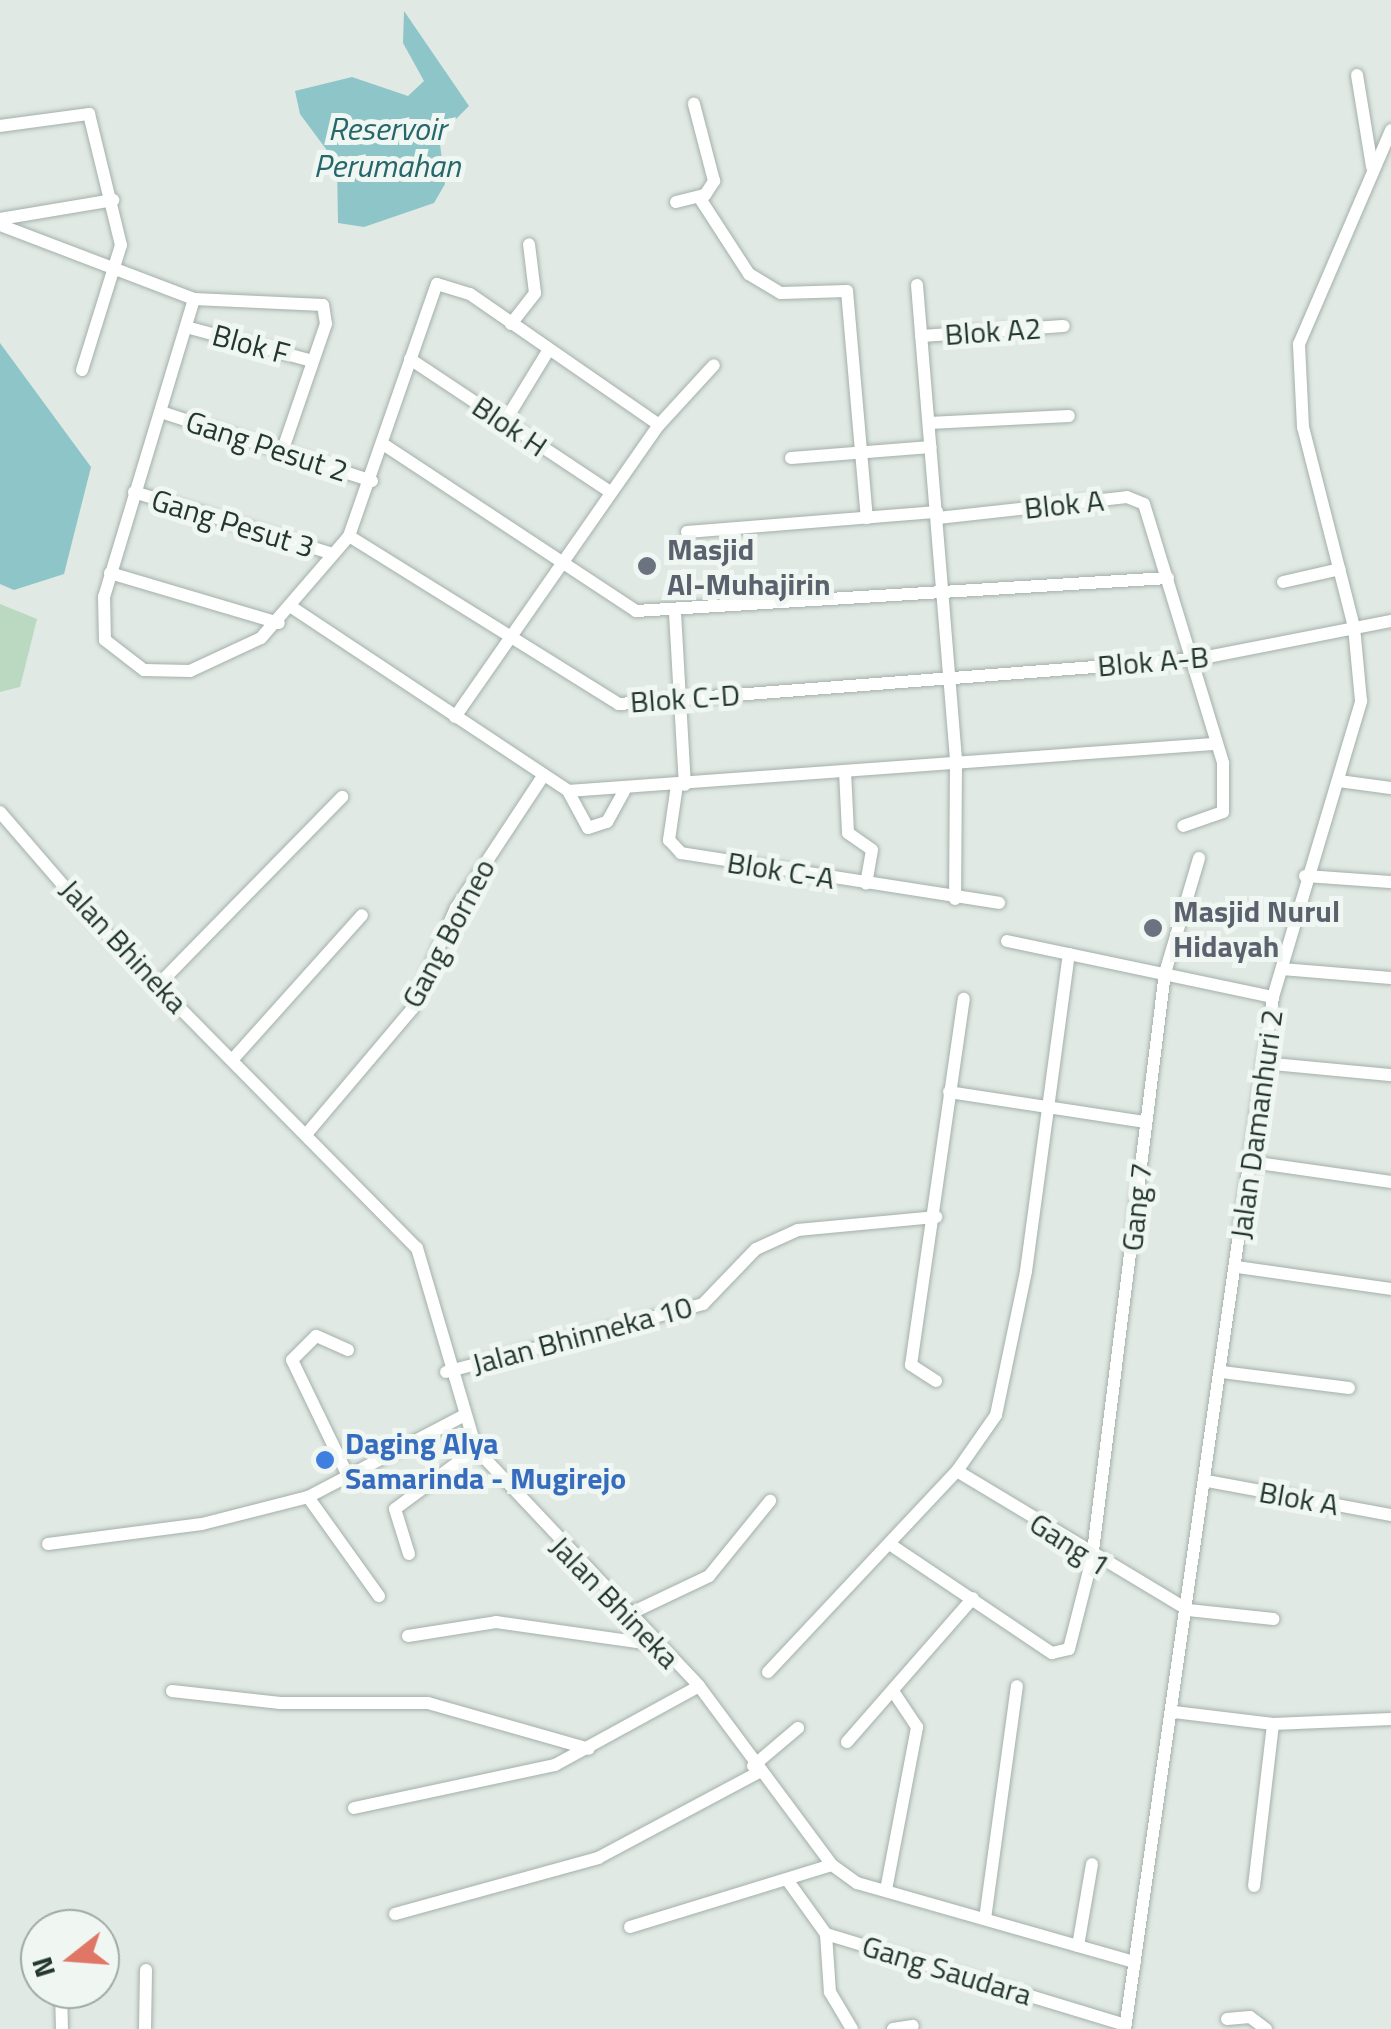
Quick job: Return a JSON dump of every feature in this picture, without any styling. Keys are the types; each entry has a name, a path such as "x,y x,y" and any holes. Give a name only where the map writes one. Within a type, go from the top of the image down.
{"street":[{"path":"1357,75 1372,167"},
{"path":"676,202 699,197 714,182 694,104"},
{"path":"0,126 88,111 113,200 117,275 82,370"},
{"name":"Jalan Damanhuri 2","path":"1125,2027 1174,1712 1273,996 1305,876 1339,781 1361,701 1354,628 1302,427 1299,344 1391,130"},
{"path":"699,197 750,274 781,293 847,291 866,518"},
{"path":"0,222 113,200"},
{"path":"0,222 117,275 194,299 324,305 312,361 282,449"},
{"path":"511,324 535,293 529,244"},
{"path":"194,299 190,328 110,574 105,640 144,670 215,662 279,623 349,536 386,446 410,359 438,284 462,288 659,425"},
{"path":"917,286 956,763 955,899"},
{"name":"Blok A2","path":"921,336 1064,326"},
{"name":"Blok F","path":"190,328 312,361"},
{"path":"504,423 548,351"},
{"name":"Blok H","path":"410,359 610,492"},
{"path":"455,718 516,638 562,563 659,425 714,365"},
{"name":"Gang Pesut 2","path":"161,412 372,481"},
{"path":"929,423 1069,416"},
{"path":"386,446 619,605 676,613 1168,578"},
{"path":"791,458 931,447"},
{"name":"Gang Pesut 3","path":"134,492 333,554"},
{"name":"Blok A","path":"938,515 1136,498 1197,659 1214,744 1223,763 1223,812 1184,826"},
{"path":"687,532 938,515"},
{"name":"Blok C-D","path":"349,536 516,638 609,703 949,677"},
{"path":"1283,582 1340,569"},
{"path":"110,574 279,623"},
{"path":"294,608 568,791 594,830 624,792"},
{"path":"676,613 681,785"},
{"name":"Blok A-B","path":"949,677 1197,659 1391,620"},
{"path":"568,791 624,792 845,771 1214,744"},
{"path":"845,771 848,833 872,850 866,883"},
{"name":"Gang Borneo","path":"308,1132 412,1009 456,908 544,776"},
{"path":"1339,781 1391,788"},
{"name":"Blok C-A","path":"681,785 674,850 955,899 999,903"},
{"path":"159,984 342,797"},
{"name":"Jalan Bhineka","path":"0,812 159,984 308,1132 424,1258 446,1372 476,1449 651,1644 699,1686 755,1769 832,1865 886,1890 1135,1962"},
{"name":"Gang 7","path":"973,1598 1065,1656 1092,1559 1165,973 1198,858"},
{"path":"1305,876 1391,882"},
{"path":"233,1059 362,915"},
{"path":"1006,941 1273,996"},
{"path":"768,1672 957,1471 1008,1381 1069,954"},
{"path":"1282,969 1391,978"},
{"path":"936,1382 911,1365 936,1217 949,1092 964,999"},
{"path":"1264,1063 1391,1075"},
{"path":"949,1092 1145,1122"},
{"path":"1251,1162 1391,1182"},
{"name":"Jalan Bhinneka 10","path":"446,1372 702,1304 756,1249 821,1226 936,1217"},
{"path":"1237,1267 1391,1289"},
{"path":"348,1350 316,1336 292,1360 348,1476"},
{"path":"1222,1372 1349,1388"},
{"path":"48,1544 202,1524 308,1497 461,1417"},
{"path":"409,1554 394,1509 476,1449"},
{"name":"Gang 1","path":"957,1471 1092,1559 1188,1610"},
{"name":"Blok A","path":"1207,1482 1391,1515"},
{"path":"308,1497 378,1596"},
{"path":"626,1615 709,1576 770,1501"},
{"path":"847,1742 973,1598 890,1545"},
{"path":"1188,1610 1274,1618"},
{"path":"408,1636 496,1622 651,1644"},
{"path":"354,1808 511,1778 588,1749 699,1686"},
{"path":"985,1919 1016,1686"},
{"path":"172,1691 428,1703 588,1749"},
{"path":"886,1890 917,1727 893,1691"},
{"path":"1174,1712 1272,1724 1391,1719"},
{"path":"1254,1886 1272,1724"},
{"path":"395,1914 598,1858 755,1769 798,1728"},
{"path":"1078,1946 1092,1864"},
{"path":"630,1927 788,1882 832,1865"},
{"path":"788,1882 826,1934 830,1992 852,2029"},
{"name":"Gang Saudara","path":"826,1934 1125,2027"},
{"path":"145,2029 146,1970"},
{"path":"1228,2019 1250,2016 1266,2029"},
{"path":"893,2029 913,2026"}],"green space":[{"path":"0,604 37,619 20,687 0,692"}],"water":[{"name":"Reservoir Perumahan","path":"404,11 469,106 439,136 445,184 434,203 364,227 338,223 337,164 300,114 295,91 352,77 408,96 424,81 403,43"},
{"path":"0,343 91,467 64,574 14,590 0,584"}],"place":[{"name":"Masjid Al-Muhajirin","path":"647,566"},
{"name":"Masjid Nurul Hidayah","path":"1153,928"},
{"name":"Daging Alya Samarinda - Mugirejo","path":"325,1460"}]}
